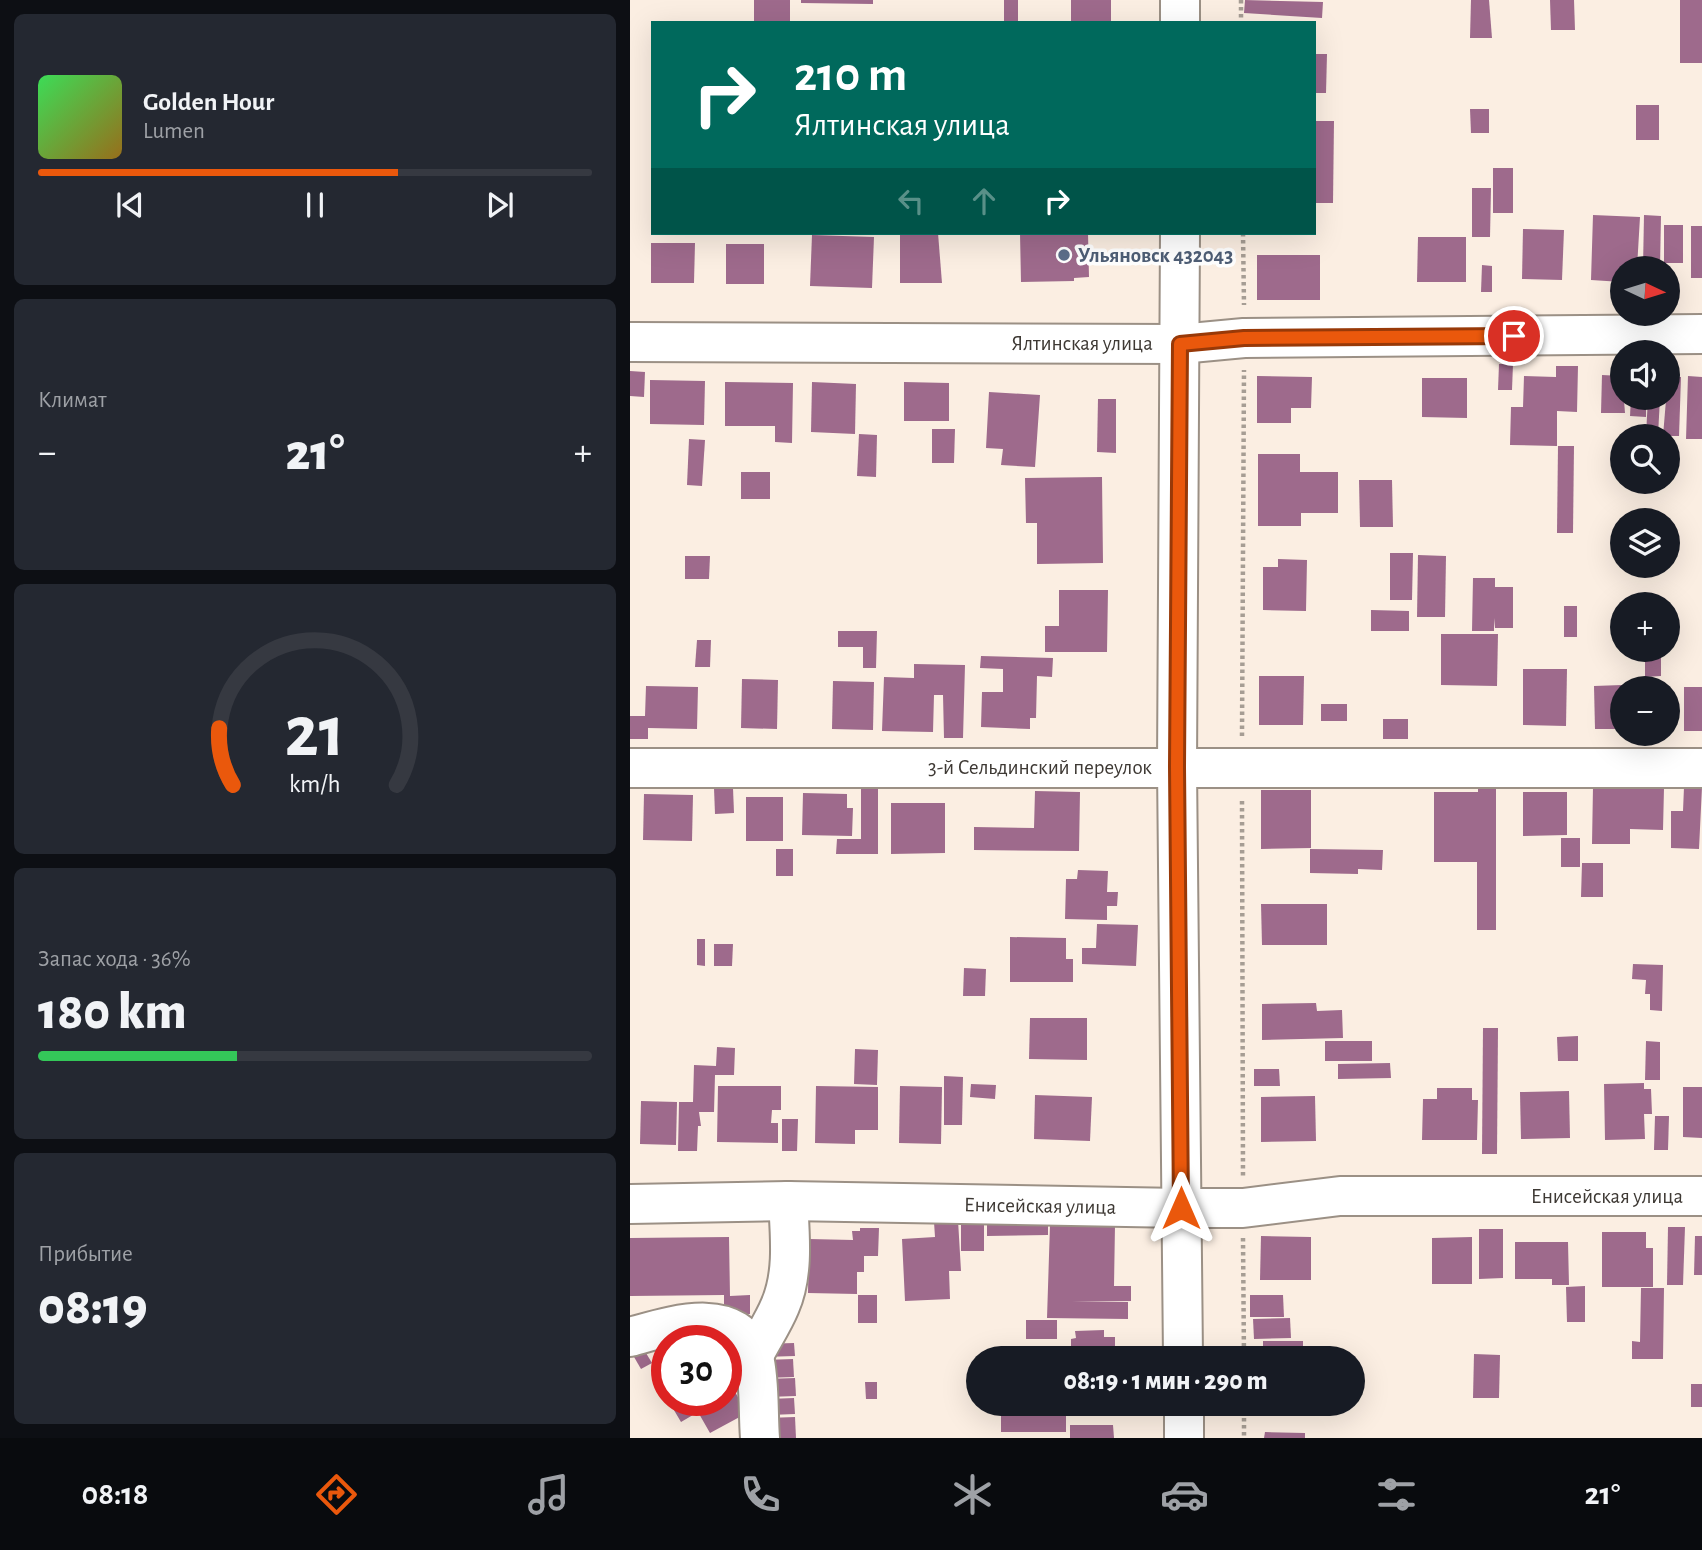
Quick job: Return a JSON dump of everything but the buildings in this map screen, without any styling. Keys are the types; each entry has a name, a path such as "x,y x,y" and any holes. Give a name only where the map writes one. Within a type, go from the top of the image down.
{"street":[{"path":"1180,0 1180,21"},
{"path":"1180,235 1177,767 1183,1346"},
{"name":"Ялтинская улица","path":"630,342 1180,344 1244,338 1702,334"},
{"name":"3-й Сельдинский переулок","path":"630,768 1702,768"},
{"name":"Енисейская улица","path":"630,1204 788,1201 1243,1208 1297,1198 1340,1196 1702,1196"},
{"path":"754,1355 781,1305 788,1277 791,1250 788,1201"},
{"path":"630,1337 674,1325 711,1320 738,1333 754,1355 760,1438"},
{"path":"1184,1416 1184,1438"}],"path":[{"path":"1241,0 1241,21"},
{"path":"1244,1416 1244,1438"}],"place":[{"name":"Ульяновск 432043","path":"1064,255"}],"route":[{"path":"1181,1208 1177,767 1180,344 1244,338 1514,336"}]}
